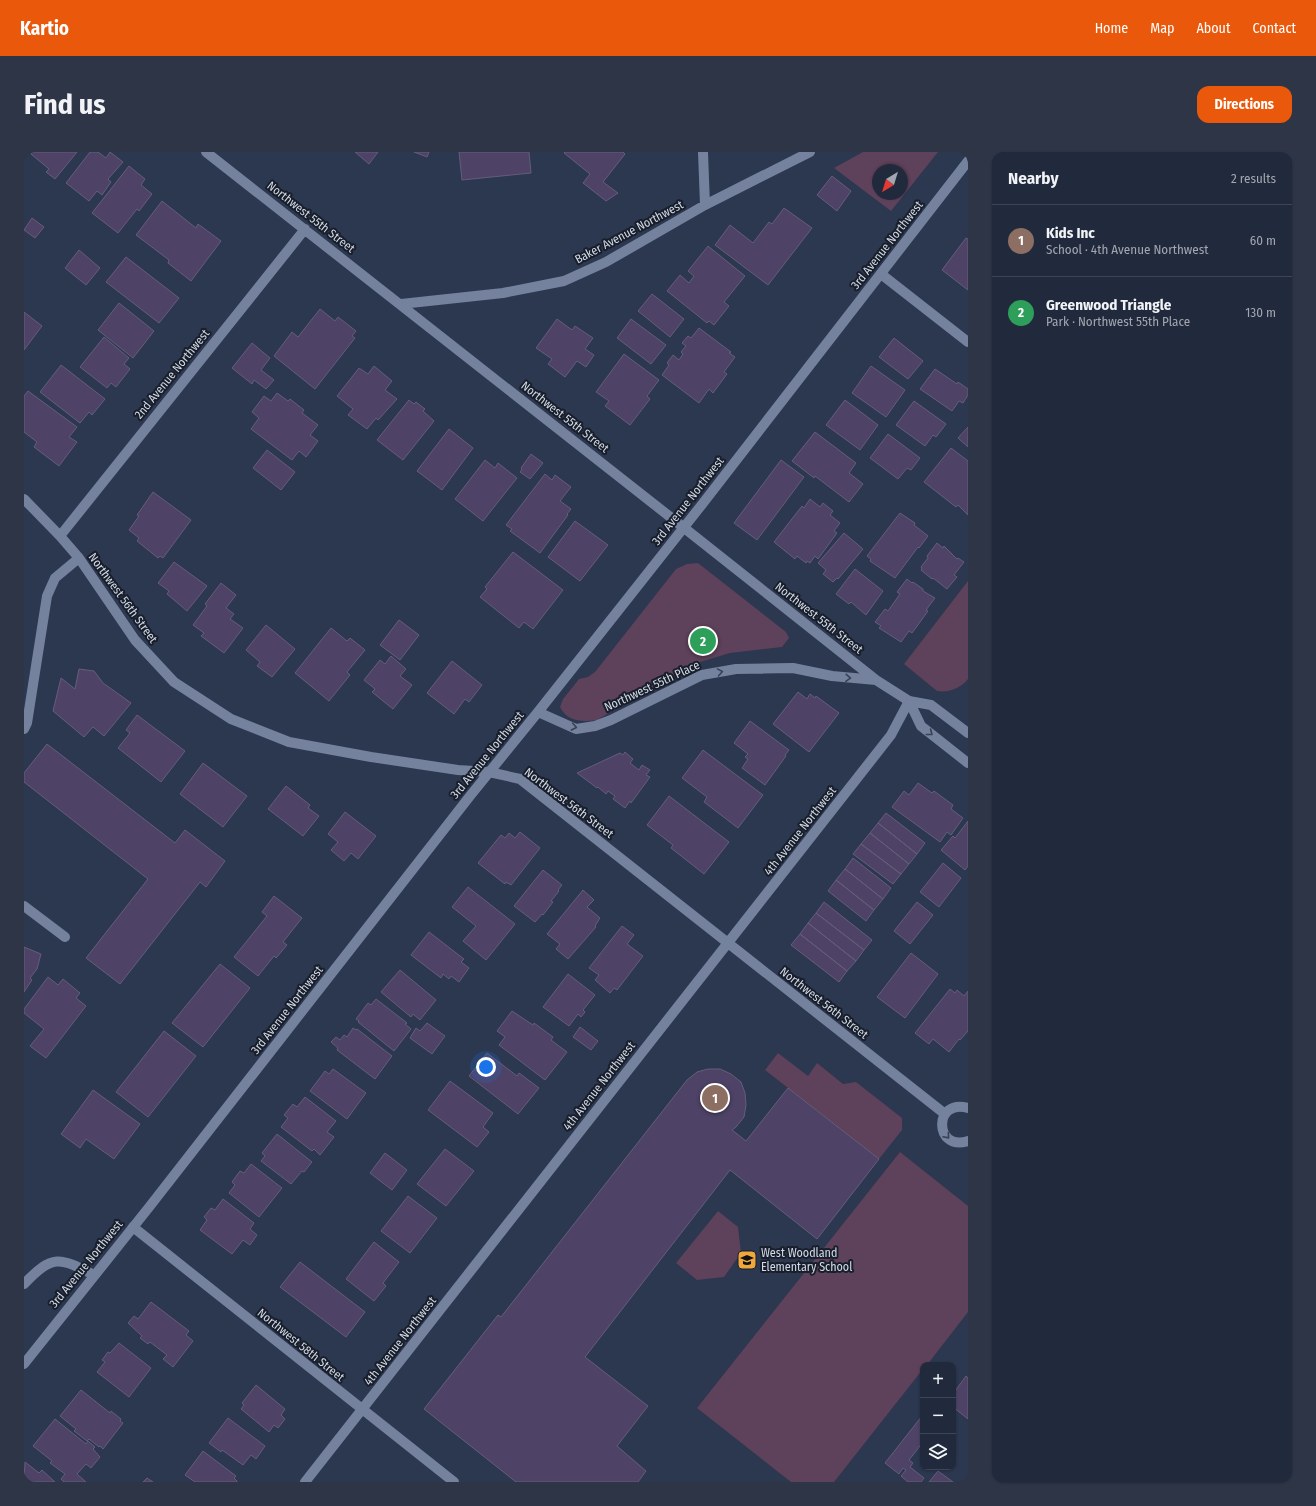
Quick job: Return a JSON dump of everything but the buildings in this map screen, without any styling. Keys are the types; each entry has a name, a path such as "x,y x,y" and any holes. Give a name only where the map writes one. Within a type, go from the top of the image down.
{"street":[{"name":"Northwest 55th Street","path":"206,152 402,304 876,680 909,702 931,705 968,733"},
{"path":"704,152 705,205"},
{"name":"Baker Avenue Northwest","path":"402,304 509,292 564,281 606,262 705,205 810,152"},
{"name":"3rd Avenue Northwest","path":"24,1364 489,772 538,712 881,274 968,160"},
{"name":"2nd Avenue Northwest","path":"60,536 305,229"},
{"path":"881,274 968,342"},
{"name":"Northwest 56th Street","path":"24,499 79,558 134,640 174,682 231,719 289,742 371,757 458,770 489,772 520,779 945,1114"},
{"path":"24,729 27,723 47,596 55,578 79,558"},
{"name":"Northwest 55th Place","path":"538,712 576,729 594,726 611,720 702,675 736,669 793,668 832,676 876,680"},
{"path":"909,702 920,726 968,763"},
{"name":"4th Avenue Northwest","path":"305,1482 891,735 909,702"},
{"path":"24,906 65,937"},
{"path":"968,1108 956,1106 950,1109 945,1114 942,1125 946,1137 957,1143 968,1141"},
{"name":"Northwest 58th Street","path":"133,1227 454,1482"},
{"path":"24,1284 41,1268 56,1261 70,1263 94,1275"}],"shaded area":[{"path":"863,152 938,152 908,190 908,164 872,164 872,197 834,168"},
{"path":"876,200 900,200 891,211"},
{"path":"698,563 786,632 789,638 782,647 730,653 690,665 597,720 581,721 567,716 560,707 563,699 579,679 588,677 595,672 676,569 687,564"},
{"path":"968,581 968,679 962,685 954,689 937,691 904,664"},
{"path":"778,1053 808,1076 817,1063 843,1084 856,1082 902,1118 902,1130 879,1159 765,1070"},
{"path":"900,1152 968,1206 968,1312 929,1362 920,1362 920,1373 834,1482 791,1482 697,1408"},
{"path":"718,1211 738,1227 741,1253 724,1277 697,1280 676,1263"}],"place":[{"name":"Greenwood Triangle","path":"703,641"},
{"name":"Kids Inc","path":"715,1098"},
{"name":"West Woodland Elementary School","path":"747,1260"}]}
